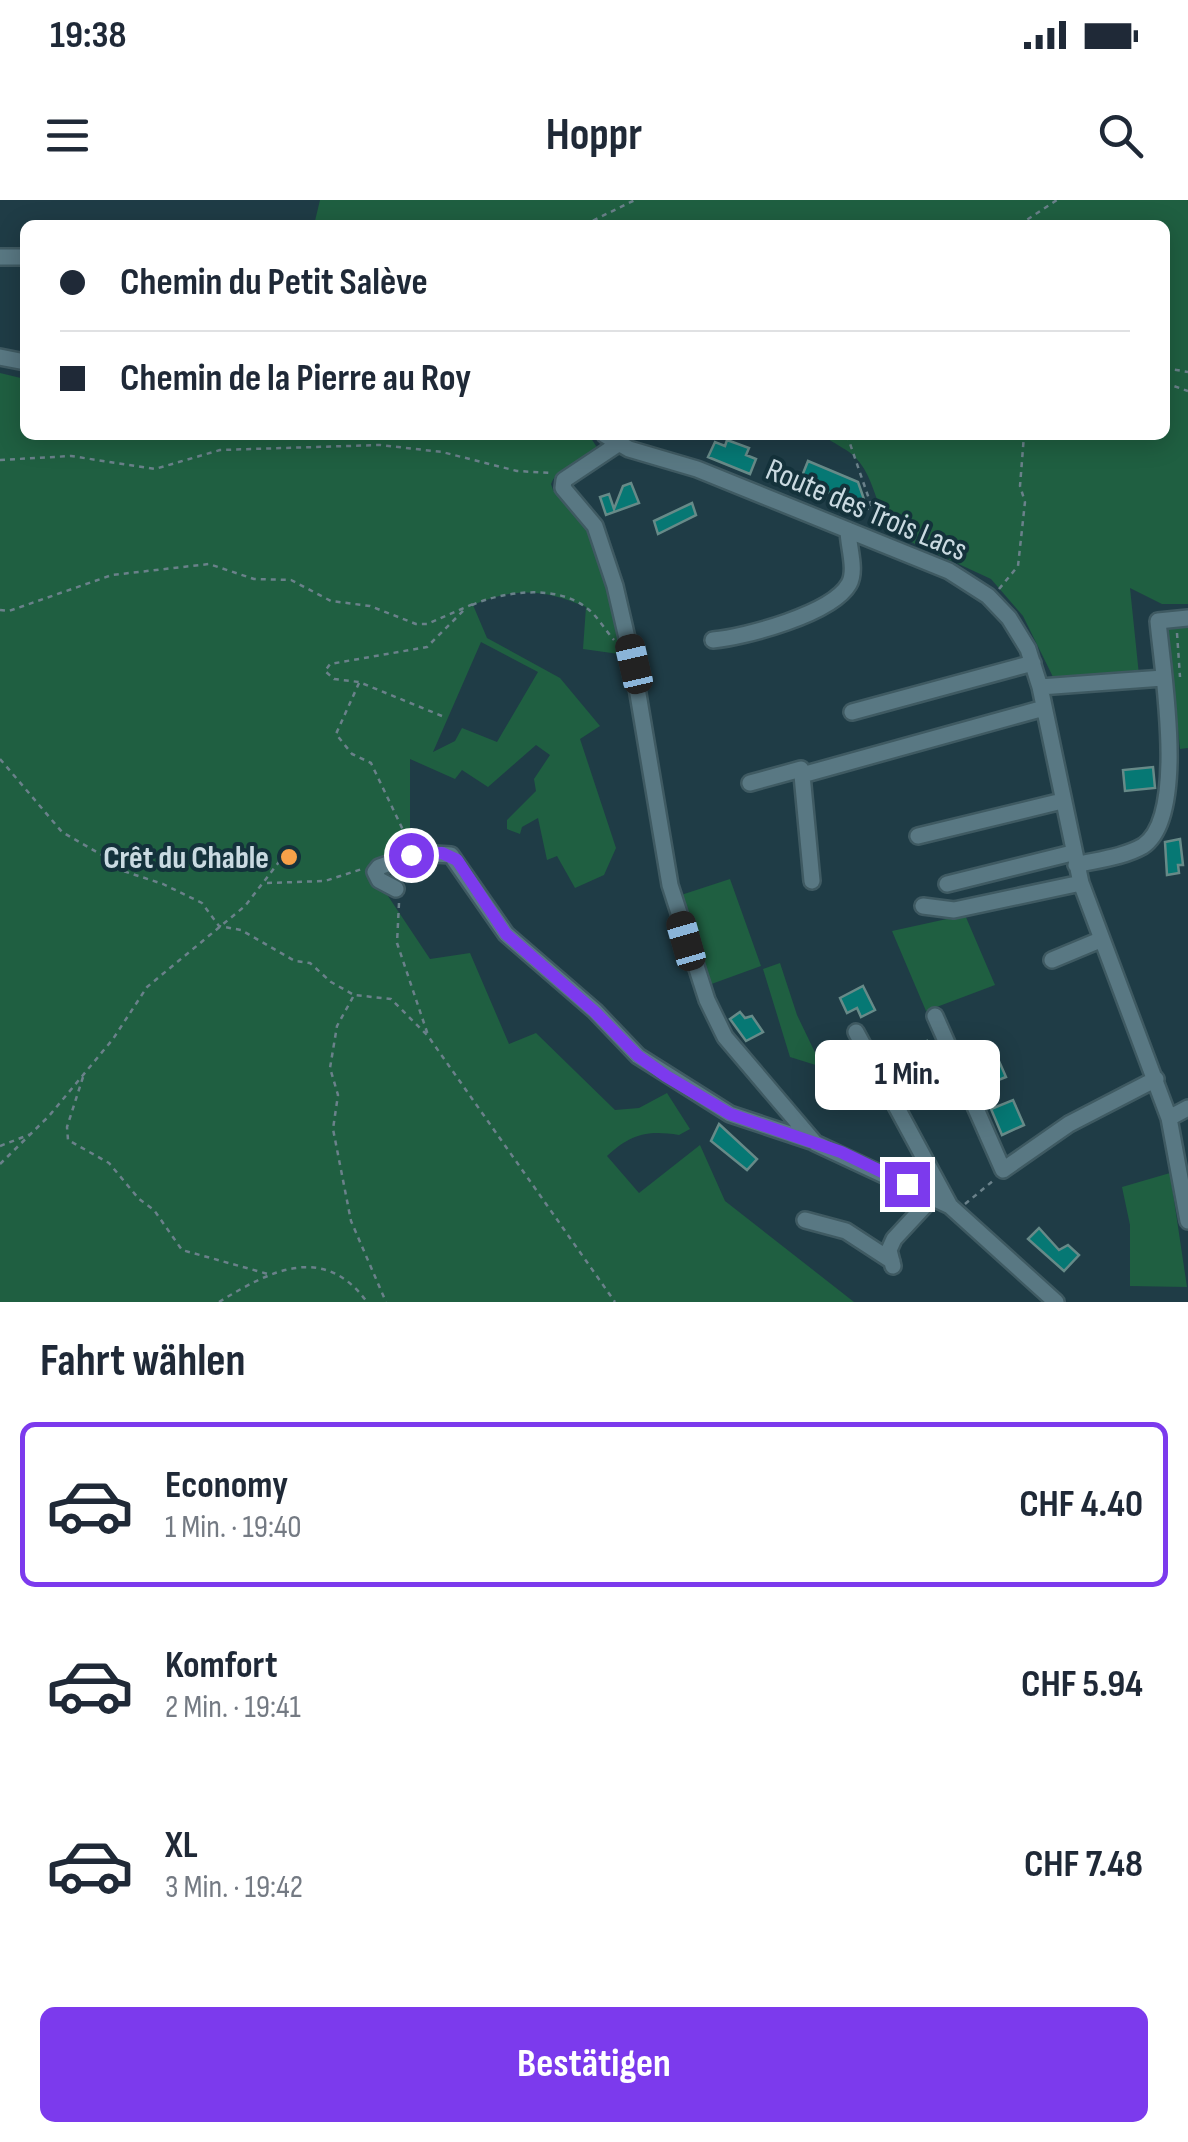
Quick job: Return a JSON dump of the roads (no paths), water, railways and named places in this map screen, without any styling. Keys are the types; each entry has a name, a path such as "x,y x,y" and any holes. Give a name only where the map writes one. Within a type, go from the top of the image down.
{"street":[{"path":"612,440 564,480 564,492 595,526 615,586 634,664 670,885 707,1000 732,1047 814,1143"},
{"name":"Route des Trois Lacs","path":"612,440 696,468 948,571 988,596 1021,634 1040,687 1081,883 1168,1118 1181,1132 1188,1221"},
{"path":"713,640 742,637 778,625 842,593 852,576 848,530"},
{"path":"947,884 1146,844 1156,830 1166,800 1173,677 1158,620 1188,618"},
{"path":"852,712 1033,664"},
{"path":"1040,687 1173,677"},
{"path":"802,775 1044,708"},
{"path":"750,783 801,769 812,882"},
{"path":"918,836 1062,801"},
{"path":"396,889 379,880 375,872 411,855 430,852 457,860 506,934 649,1065 730,1114 814,1143 953,1209 1056,1302"},
{"path":"923,906 954,910 1081,883"},
{"path":"1052,960 1100,940"},
{"path":"935,1016 1002,1170 1056,1131 1156,1079"},
{"path":"856,1032 953,1209"},
{"path":"1168,1118 1188,1108"},
{"path":"805,1220 846,1231 891,1265 888,1250 894,1240 933,1198"}],"place":[{"name":"Crêt du Chable","path":"289,857"}]}
